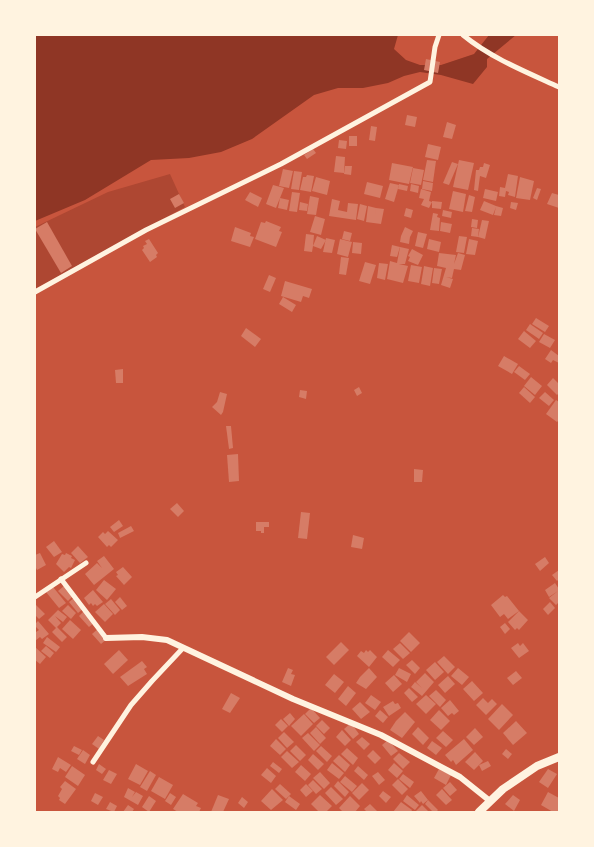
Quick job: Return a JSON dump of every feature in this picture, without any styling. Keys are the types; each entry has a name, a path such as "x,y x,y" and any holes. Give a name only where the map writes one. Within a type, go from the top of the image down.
{"main road":[{"path":"479,812 503,789 538,766 559,758"}],"street":[{"path":"35,292 146,230 281,164 430,82 435,46 439,35"},
{"path":"462,35 473,44 503,61 559,87"},
{"path":"35,597 86,563"},
{"path":"61,580 106,638 142,637 167,640 292,699 381,735 460,777 490,801"},
{"path":"93,762 131,705 183,648"}],"shaded area":[{"path":"35,35 398,35 394,49 406,60 420,65 441,65 474,54 489,35 516,35 487,59 487,67 473,84 441,75 420,72 388,83 363,88 338,88 314,95 252,139 221,152 189,158 151,160 85,200 35,221"},
{"path":"170,174 185,207 35,289 35,227 108,192"}],"building":[{"path":"426,59 440,62 438,73 424,70"},
{"path":"407,115 417,117 415,127 405,125"},
{"path":"447,122 456,125 452,139 443,137"},
{"path":"371,126 377,127 375,141 369,140"},
{"path":"349,136 357,136 357,146 349,146"},
{"path":"339,140 347,141 346,149 338,148"},
{"path":"428,144 441,147 438,160 425,157"},
{"path":"313,149 316,153 307,159 304,155"},
{"path":"336,156 345,157 344,173 334,172"},
{"path":"427,160 436,161 433,182 423,180"},
{"path":"459,160 474,163 468,190 453,187"},
{"path":"452,162 458,164 449,185 443,183"},
{"path":"392,163 413,167 409,184 389,180"},
{"path":"484,163 490,165 486,178 480,176 478,191 474,190 476,170 483,167"},
{"path":"345,166 352,166 351,175 344,174"},
{"path":"413,168 424,170 421,185 410,183"},
{"path":"283,169 293,171 289,188 279,186"},
{"path":"294,171 302,172 299,190 291,189"},
{"path":"508,174 518,176 515,197 508,195 509,192 506,191 505,197 499,196 500,187 505,188"},
{"path":"307,175 314,176 311,192 300,190 303,177"},
{"path":"316,177 330,181 327,195 312,191"},
{"path":"520,177 534,181 530,200 516,198"},
{"path":"423,181 433,183 432,191 422,189"},
{"path":"367,182 383,186 380,198 364,194"},
{"path":"390,183 399,185 394,202 385,199"},
{"path":"399,184 408,186 407,191 398,189"},
{"path":"411,184 419,186 418,193 410,191"},
{"path":"273,185 284,188 276,208 266,204"},
{"path":"537,188 541,189 537,200 533,198"},
{"path":"421,189 431,192 429,201 432,202 429,208 421,205 424,199 419,198"},
{"path":"485,189 498,192 496,201 483,198"},
{"path":"453,191 466,194 463,212 449,209"},
{"path":"250,192 262,198 258,207 245,200"},
{"path":"292,192 300,193 297,212 289,211"},
{"path":"552,193 559,195 559,208 547,204"},
{"path":"179,194 184,203 175,208 170,199"},
{"path":"469,195 475,197 472,212 465,211"},
{"path":"310,196 319,198 316,215 307,214"},
{"path":"280,198 289,200 287,210 278,208"},
{"path":"332,199 340,201 338,210 347,212 348,203 358,204 356,220 329,216"},
{"path":"432,201 442,202 441,209 432,208"},
{"path":"484,201 503,208 501,216 494,215 496,207 493,215 480,210"},
{"path":"300,202 308,204 307,211 299,210"},
{"path":"511,202 518,203 516,210 510,208"},
{"path":"360,204 367,206 364,221 357,219"},
{"path":"368,206 384,209 381,224 366,222"},
{"path":"406,208 413,210 411,218 404,216"},
{"path":"443,210 452,212 451,218 442,216"},
{"path":"433,213 438,214 437,217 440,218 439,231 430,230"},
{"path":"315,216 325,219 321,235 310,232"},
{"path":"472,219 478,220 477,228 471,227"},
{"path":"482,220 489,221 485,239 478,237"},
{"path":"266,221 281,227 279,231 282,232 276,247 255,239 261,222 265,223"},
{"path":"47,222 72,266 61,273 35,229"},
{"path":"441,222 452,224 450,233 440,231"},
{"path":"235,227 251,233 250,236 254,237 250,247 231,241"},
{"path":"405,227 413,231 409,244 400,242"},
{"path":"472,228 479,229 478,237 471,236"},
{"path":"344,231 352,233 350,241 342,239"},
{"path":"418,232 427,234 423,248 415,246"},
{"path":"306,234 314,235 312,252 304,251"},
{"path":"317,236 326,240 321,249 313,246"},
{"path":"459,236 467,237 464,253 456,252"},
{"path":"326,238 335,240 332,253 323,252"},
{"path":"149,239 158,253 157,257 150,262 142,250 143,246 147,244 145,241"},
{"path":"340,239 352,242 348,257 337,254"},
{"path":"429,239 441,242 439,252 427,249"},
{"path":"469,239 478,241 475,255 466,254"},
{"path":"353,242 362,243 361,254 352,253"},
{"path":"392,245 400,247 397,257 390,256"},
{"path":"400,247 409,249 405,264 399,264 408,266 403,283 387,279 390,261 397,263"},
{"path":"412,249 423,255 418,265 408,261 410,257 408,256"},
{"path":"439,253 456,255 454,264 458,253 465,255 461,270 454,269 452,278 446,277 453,279 450,288 441,285 446,268 437,266"},
{"path":"341,257 349,258 346,275 339,274"},
{"path":"365,262 376,265 370,284 359,281"},
{"path":"379,263 388,264 385,280 377,278"},
{"path":"411,265 422,267 419,283 408,281"},
{"path":"424,266 433,268 430,286 421,284"},
{"path":"434,268 442,269 439,284 432,283"},
{"path":"269,275 276,278 270,292 263,289"},
{"path":"285,281 312,289 309,298 303,296 301,302 281,296"},
{"path":"283,297 296,305 292,312 279,304"},
{"path":"536,318 549,326 545,332 532,324"},
{"path":"530,324 543,333 539,339 526,330"},
{"path":"246,328 261,339 255,347 241,336"},
{"path":"524,331 536,341 530,348 518,339"},
{"path":"544,334 555,340 550,348 539,342"},
{"path":"551,350 559,356 559,363 553,360 551,363 545,359"},
{"path":"504,356 518,364 512,374 498,366"},
{"path":"519,366 530,374 525,380 514,372"},
{"path":"123,369 123,383 116,383 115,370"},
{"path":"531,377 542,386 535,395 524,386"},
{"path":"553,378 559,384 559,393 557,395 547,385"},
{"path":"359,387 362,393 357,396 354,390"},
{"path":"524,387 535,397 530,403 519,393"},
{"path":"300,390 307,391 306,399 299,397"},
{"path":"220,392 227,394 221,415 212,407 217,402"},
{"path":"545,392 554,400 549,406 539,398"},
{"path":"556,400 559,402 559,420 557,422 546,414"},
{"path":"226,426 231,426 233,448 229,449"},
{"path":"238,454 239,481 229,482 227,455"},
{"path":"414,469 423,470 422,482 414,482"},
{"path":"177,503 184,511 178,517 170,509"},
{"path":"301,512 310,513 307,539 298,538"},
{"path":"119,520 123,526 114,532 110,527"},
{"path":"256,522 269,522 269,527 264,527 264,533 261,533 261,531 256,531"},
{"path":"131,526 134,531 120,538 118,533"},
{"path":"108,531 118,540 111,547 109,545 107,547 98,537 103,532 105,534"},
{"path":"353,535 364,538 362,549 351,547"},
{"path":"54,541 62,552 54,557 46,547"},
{"path":"78,546 88,557 80,563 71,553"},
{"path":"40,553 46,565 37,570 35,555"},
{"path":"66,553 75,560 71,568 69,567 64,572 56,564 62,554 65,555"},
{"path":"104,556 114,569 94,585 85,574 97,563 102,568 97,561"},
{"path":"545,557 549,563 540,571 535,564"},
{"path":"123,567 132,577 124,585 116,576 118,575 116,572"},
{"path":"559,570 559,579 557,581 552,575"},
{"path":"104,580 116,589 107,600 96,590"},
{"path":"555,583 559,589 559,602 556,605 549,598 558,591 549,597 545,590"},
{"path":"64,586 74,595 68,601 58,591"},
{"path":"53,587 66,603 59,608 46,592"},
{"path":"93,590 103,602 97,606 95,604 93,606 91,603 89,605 84,598"},
{"path":"503,595 507,596 519,611 508,619 504,614 500,617 491,605"},
{"path":"75,597 84,608 78,613 69,602"},
{"path":"120,597 127,606 122,610 115,602"},
{"path":"111,599 120,610 115,615 105,604"},
{"path":"550,602 555,608 548,615 543,609"},
{"path":"35,604 45,614 39,619 35,615"},
{"path":"104,604 113,614 105,622 95,612"},
{"path":"68,605 76,613 71,619 62,611"},
{"path":"58,610 67,617 63,622 55,616 61,623 57,627 67,637 62,642 52,632 56,628 48,620"},
{"path":"85,610 96,621 89,627 79,616"},
{"path":"519,611 528,620 519,630 517,628 515,630 508,622"},
{"path":"70,620 81,630 73,639 62,629"},
{"path":"38,621 49,634 35,641 35,631 39,630 35,624"},
{"path":"505,623 510,629 505,634 500,627"},
{"path":"99,628 108,638 101,644 92,634"},
{"path":"409,632 420,643 411,652 400,641"},
{"path":"47,637 60,647 56,652 43,643"},
{"path":"341,642 349,650 334,665 326,657"},
{"path":"400,643 410,653 403,659 393,649"},
{"path":"518,643 520,646 523,643 529,651 519,658 511,648"},
{"path":"46,646 54,653 50,658 41,651"},
{"path":"35,647 46,657 40,664 35,660"},
{"path":"119,650 128,660 113,674 104,664"},
{"path":"366,650 368,652 370,650 377,657 369,667 357,656 361,651 364,653"},
{"path":"388,650 400,660 393,667 382,657"},
{"path":"444,656 455,667 448,674 437,662"},
{"path":"412,660 420,668 415,674 406,665"},
{"path":"142,661 147,667 144,669 147,674 128,686 120,677"},
{"path":"435,662 444,672 435,680 426,670"},
{"path":"288,668 293,670 291,674 295,675 291,686 282,682"},
{"path":"369,668 377,677 366,689 356,683"},
{"path":"399,668 411,674 407,682 395,675"},
{"path":"458,668 469,677 462,685 451,676"},
{"path":"516,671 522,678 513,685 507,678"},
{"path":"425,673 434,682 422,696 411,687 415,682 422,688 416,682"},
{"path":"334,674 344,682 335,693 325,685"},
{"path":"394,675 402,684 393,692 385,683"},
{"path":"448,676 455,684 445,693 438,685"},
{"path":"472,681 483,693 474,701 463,689"},
{"path":"348,686 356,693 346,706 338,699"},
{"path":"409,688 418,697 412,702 404,693"},
{"path":"436,690 446,700 440,707 429,696"},
{"path":"231,693 240,698 230,713 222,709"},
{"path":"371,695 381,702 375,710 365,703"},
{"path":"426,695 436,704 426,714 416,704"},
{"path":"483,698 488,703 492,699 497,704 486,715 476,705"},
{"path":"450,700 459,711 454,715 452,713 448,716 441,708"},
{"path":"393,701 395,704 398,703 401,708 389,716 383,707"},
{"path":"360,702 370,712 361,719 352,709"},
{"path":"502,704 513,715 499,730 488,719"},
{"path":"311,708 320,718 314,723 305,714"},
{"path":"380,710 388,717 383,723 375,716"},
{"path":"439,710 450,721 441,730 430,720"},
{"path":"405,712 415,722 402,738 390,730"},
{"path":"290,713 295,719 289,726 283,719"},
{"path":"304,714 313,724 301,736 291,726"},
{"path":"281,719 288,726 282,732 275,725"},
{"path":"322,720 330,728 324,734 316,726"},
{"path":"516,721 527,733 513,745 503,733"},
{"path":"351,723 359,734 353,739 344,729"},
{"path":"316,727 326,738 320,744 310,733"},
{"path":"418,727 429,738 423,745 412,734"},
{"path":"475,728 483,737 474,745 466,737"},
{"path":"342,730 351,740 345,746 336,737"},
{"path":"443,731 453,740 446,747 436,738"},
{"path":"284,732 294,742 287,748 278,738"},
{"path":"308,733 320,745 314,751 302,738"},
{"path":"98,736 104,740 99,749 92,744"},
{"path":"362,737 370,744 364,750 356,742"},
{"path":"276,739 286,749 280,755 270,746"},
{"path":"464,739 473,750 456,765 453,760 451,762 445,755"},
{"path":"388,740 398,751 391,756 382,745"},
{"path":"432,741 442,748 436,755 427,748"},
{"path":"296,745 306,755 300,761 290,751"},
{"path":"74,746 82,750 79,755 71,751"},
{"path":"321,746 332,756 327,762 316,751"},
{"path":"347,748 358,758 353,765 341,754"},
{"path":"506,749 512,754 508,759 502,754"},
{"path":"83,750 90,755 85,764 77,759"},
{"path":"373,750 381,758 375,764 367,756"},
{"path":"287,751 299,762 292,768 281,757"},
{"path":"475,752 483,761 474,770 465,762"},
{"path":"399,753 410,762 403,769 393,759"},
{"path":"313,754 324,764 318,770 308,760"},
{"path":"339,755 350,765 345,772 333,761"},
{"path":"58,757 71,765 66,772 60,768 58,772 52,769"},
{"path":"488,761 491,766 482,771 479,765"},
{"path":"273,762 282,769 279,773 270,766"},
{"path":"332,763 344,773 339,779 327,770"},
{"path":"394,763 403,771 397,778 388,770"},
{"path":"99,764 106,769 102,774 96,770"},
{"path":"136,764 148,771 140,785 128,779"},
{"path":"301,765 311,774 305,781 295,772"},
{"path":"72,766 85,775 78,786 65,777"},
{"path":"358,766 368,775 364,780 354,771"},
{"path":"267,768 276,776 271,783 261,775"},
{"path":"439,769 451,775 446,785 434,778"},
{"path":"548,769 557,774 548,788 539,782"},
{"path":"109,770 117,774 111,784 103,780"},
{"path":"150,771 156,775 147,791 140,787"},
{"path":"320,772 330,783 324,789 313,778"},
{"path":"378,772 385,780 379,785 372,776"},
{"path":"403,774 414,782 410,788 399,779"},
{"path":"345,776 357,786 352,792 340,782"},
{"path":"159,777 173,785 165,799 151,791"},
{"path":"398,779 408,789 402,795 392,785"},
{"path":"313,780 322,789 316,794 308,785"},
{"path":"65,781 76,789 65,804 59,800 58,796 62,789 60,787"},
{"path":"338,781 349,792 345,797 334,786"},
{"path":"450,782 457,790 450,796 443,788"},
{"path":"362,783 369,790 359,800 352,793"},
{"path":"280,784 291,794 286,799 275,789"},
{"path":"306,784 313,791 306,797 300,790"},
{"path":"331,787 343,799 336,805 325,793"},
{"path":"128,788 135,792 132,797 136,792 143,796 138,805 124,797"},
{"path":"272,789 283,800 271,810 261,801"},
{"path":"442,789 452,800 446,805 436,795"},
{"path":"383,791 391,797 386,803 379,796"},
{"path":"421,791 428,800 423,804 414,796"},
{"path":"548,792 559,798 558,812 553,812 541,805"},
{"path":"95,793 103,797 98,805 91,801"},
{"path":"170,793 176,797 171,805 165,801"},
{"path":"183,794 198,803 196,806 201,808 199,812 178,812 173,809"},
{"path":"218,795 229,799 223,812 211,812"},
{"path":"320,795 332,806 326,812 319,812 311,804"},
{"path":"407,795 419,805 415,810 403,801"},
{"path":"513,795 520,800 514,811 505,804"},
{"path":"149,796 156,801 149,812 142,807"},
{"path":"289,796 300,804 296,810 285,802"},
{"path":"350,796 360,806 355,812 343,812 339,808"},
{"path":"242,797 248,802 244,808 238,803"},
{"path":"428,800 438,810 436,812 433,812 425,804"},
{"path":"110,802 117,806 114,812 106,809"},
{"path":"401,802 412,810 411,812 393,812"},
{"path":"370,804 378,812 367,812 364,809"},
{"path":"128,805 134,809 132,812 123,812"},
{"path":"422,805 429,812 415,812"}]}
